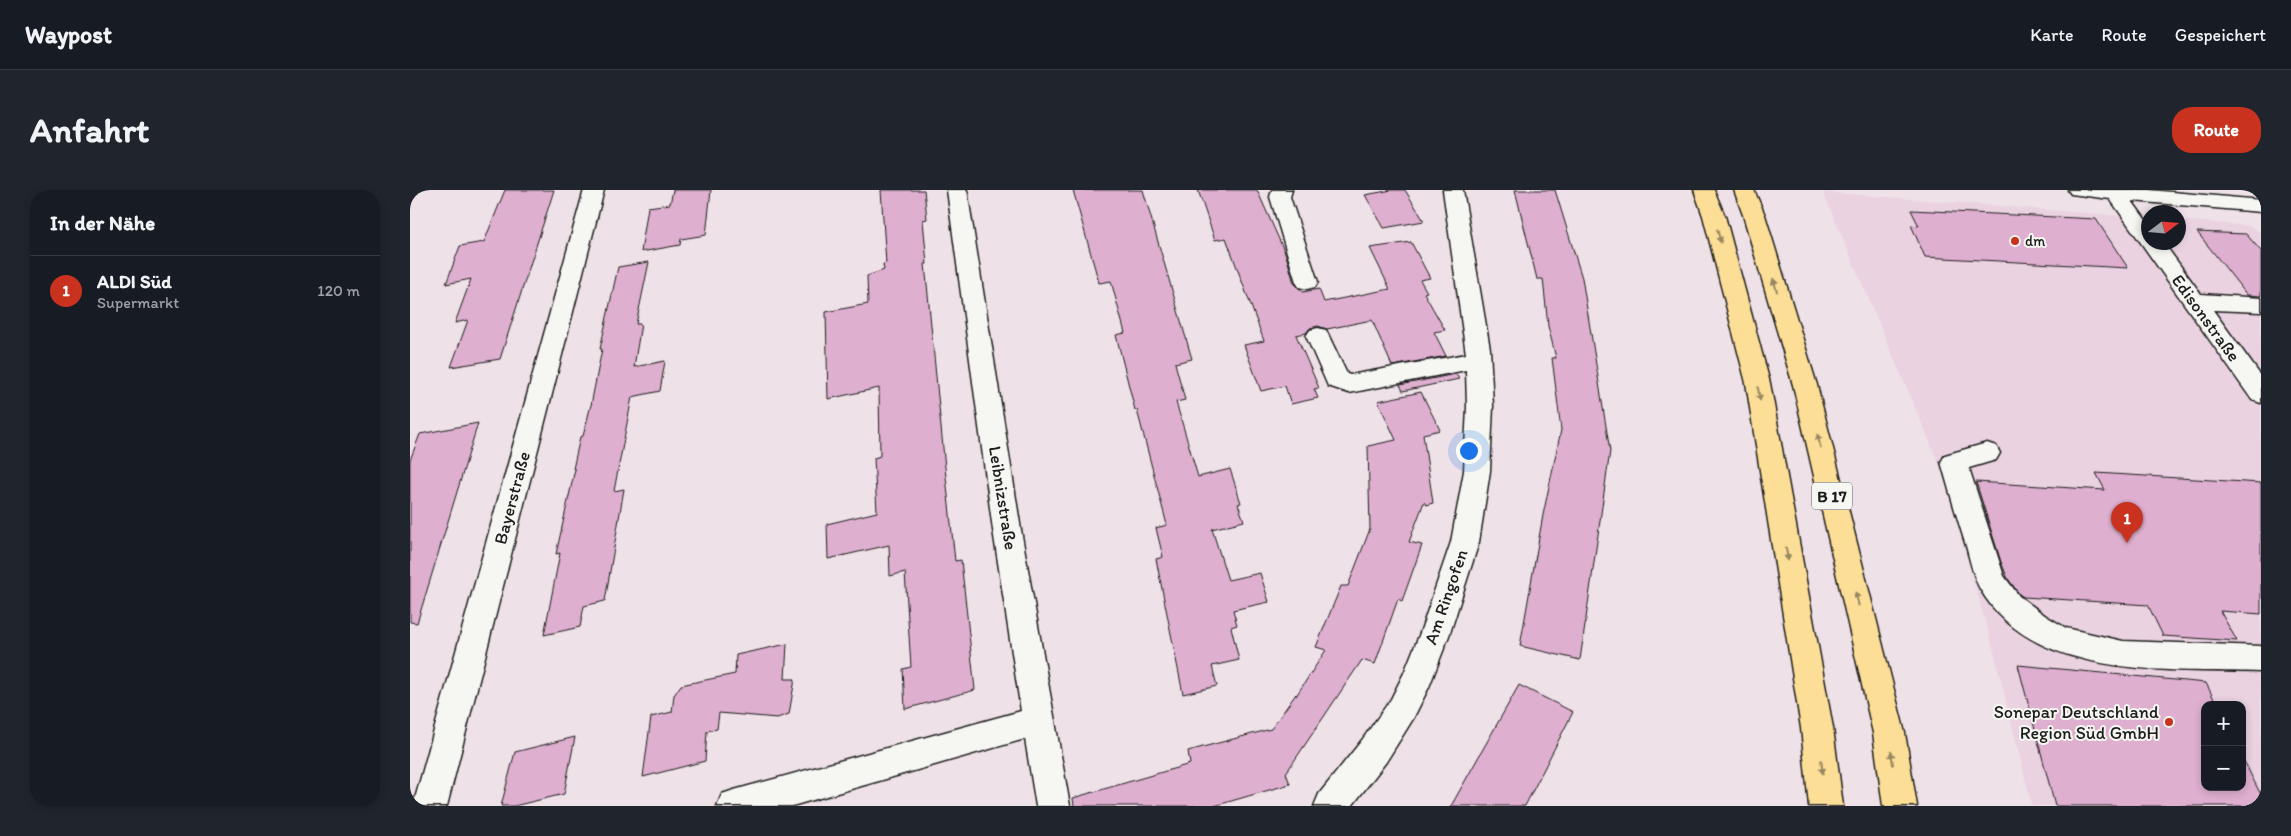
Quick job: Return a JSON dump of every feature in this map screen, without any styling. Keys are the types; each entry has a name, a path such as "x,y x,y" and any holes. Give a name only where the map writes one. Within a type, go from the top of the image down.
{"highway":[{"path":"1704,190 1714,216 1758,383 1817,728 1826,806"},
{"name":"B 17","path":"1744,190 1754,215 1805,385 1889,733 1900,806"}],"street":[{"name":"Bayerstraße","path":"430,806 594,190"},
{"name":"Leibnizstraße","path":"957,190 1007,530 1053,806"},
{"path":"1282,190 1280,197 1307,282"},
{"name":"Am Ringofen","path":"1331,806 1359,771 1402,709 1418,677 1438,625 1465,542 1476,480 1480,406 1474,316 1453,190"},
{"path":"2078,190 2261,206"},
{"path":"2116,193 2141,228"},
{"name":"Edisonstraße","path":"2158,250 2261,394"},
{"path":"2194,301 2261,305"},
{"path":"1318,336 1337,380 1350,384 1478,360"},
{"path":"1987,453 1954,462 1991,581 2008,605 2059,639 2123,654 2261,659"},
{"path":"734,806 1038,721"}],"shaded area":[{"path":"1823,192 2141,217 2141,250 2186,250 2186,221 2251,226 2261,233 2261,806 2032,806 1993,648 1940,466"}],"building":[{"path":"505,190 554,190 500,359 451,367 468,320 455,323 471,279 446,284 460,246 484,242"},
{"path":"673,190 711,190 706,235 681,239 680,245 641,252 648,207 670,204"},
{"path":"881,190 924,190 927,219 923,220 927,264 925,264 944,458 955,561 961,560 975,690 905,709 903,669 911,667 905,572 890,576 889,545 828,559 827,524 877,512 874,458 880,456 879,388 828,399 826,312 868,304 867,276 884,270 883,264 886,263"},
{"path":"1073,190 1143,190 1192,359 1175,363 1185,400 1176,402 1198,477 1230,469 1241,503 1238,504 1244,521 1212,529 1228,580 1260,573 1269,602 1233,610 1237,625 1231,627 1239,660 1212,666 1217,686 1183,694 1156,559 1163,557 1156,528 1167,525 1116,335 1125,333 1111,281 1099,283"},
{"path":"1198,190 1257,190 1286,255 1294,283 1303,292 1319,289 1324,302 1390,289 1370,248 1411,242 1430,278 1420,280 1427,292 1424,293 1445,330 1434,332 1446,356 1392,366 1372,320 1327,329 1318,326 1310,328 1306,333 1296,335 1319,388 1314,389 1318,398 1291,404 1285,386 1261,391 1244,345 1264,341 1226,238 1215,240"},
{"path":"1392,190 1405,190 1424,221 1384,228 1365,195"},
{"path":"1515,190 1555,190 1582,278 1610,451 1580,660 1520,646 1543,515 1561,430 1552,358 1556,358 1548,326 1543,279 1537,279"},
{"name":"dm","path":"1911,210 2096,219 2128,268 1925,257 1911,225 1919,226"},
{"path":"2197,232 2246,234 2261,251 2261,296 2247,295"},
{"path":"649,262 636,324 641,324 634,367 665,361 660,391 632,397 614,491 624,489 605,601 584,606 580,627 544,635 560,553 556,554 575,469 573,469 580,437 583,436 591,405 602,349 600,349 618,267"},
{"path":"1456,374 1459,379 1403,391 1400,385"},
{"path":"1421,392 1440,430 1423,434 1433,503 1426,505 1424,502 1409,542 1422,545 1402,601 1398,599 1375,664 1362,660 1286,773 1290,784 1214,806 1074,806 1073,798 1190,764 1188,751 1271,729 1296,694 1296,696 1326,650 1316,647 1341,586 1348,586 1370,529 1368,446 1396,440 1378,401"},
{"path":"478,423 417,623 410,622 410,460 420,434"},
{"path":"2096,473 2261,483 2261,614 2220,611 2237,641 2163,636 2148,605 2024,597 2020,595 2008,579 2001,562 1976,482 2105,490"},
{"path":"787,644 785,679 795,679 789,714 777,718 719,713 717,729 707,731 705,761 643,777 651,717 672,712 674,695 681,685 735,674 736,655"},
{"path":"2018,665 2206,683 2215,701 2201,701 2201,791 2246,791 2246,765 2261,795 2261,806 2055,806"},
{"path":"1519,685 1573,712 1525,806 1451,806"},
{"path":"575,737 564,794 514,806 501,806 515,752"}],"place":[{"name":"dm","path":"2015,241"},
{"name":"ALDI Süd","path":"2127,543"},
{"name":"Sonepar Deutschland Region Süd GmbH","path":"2169,722"}]}
